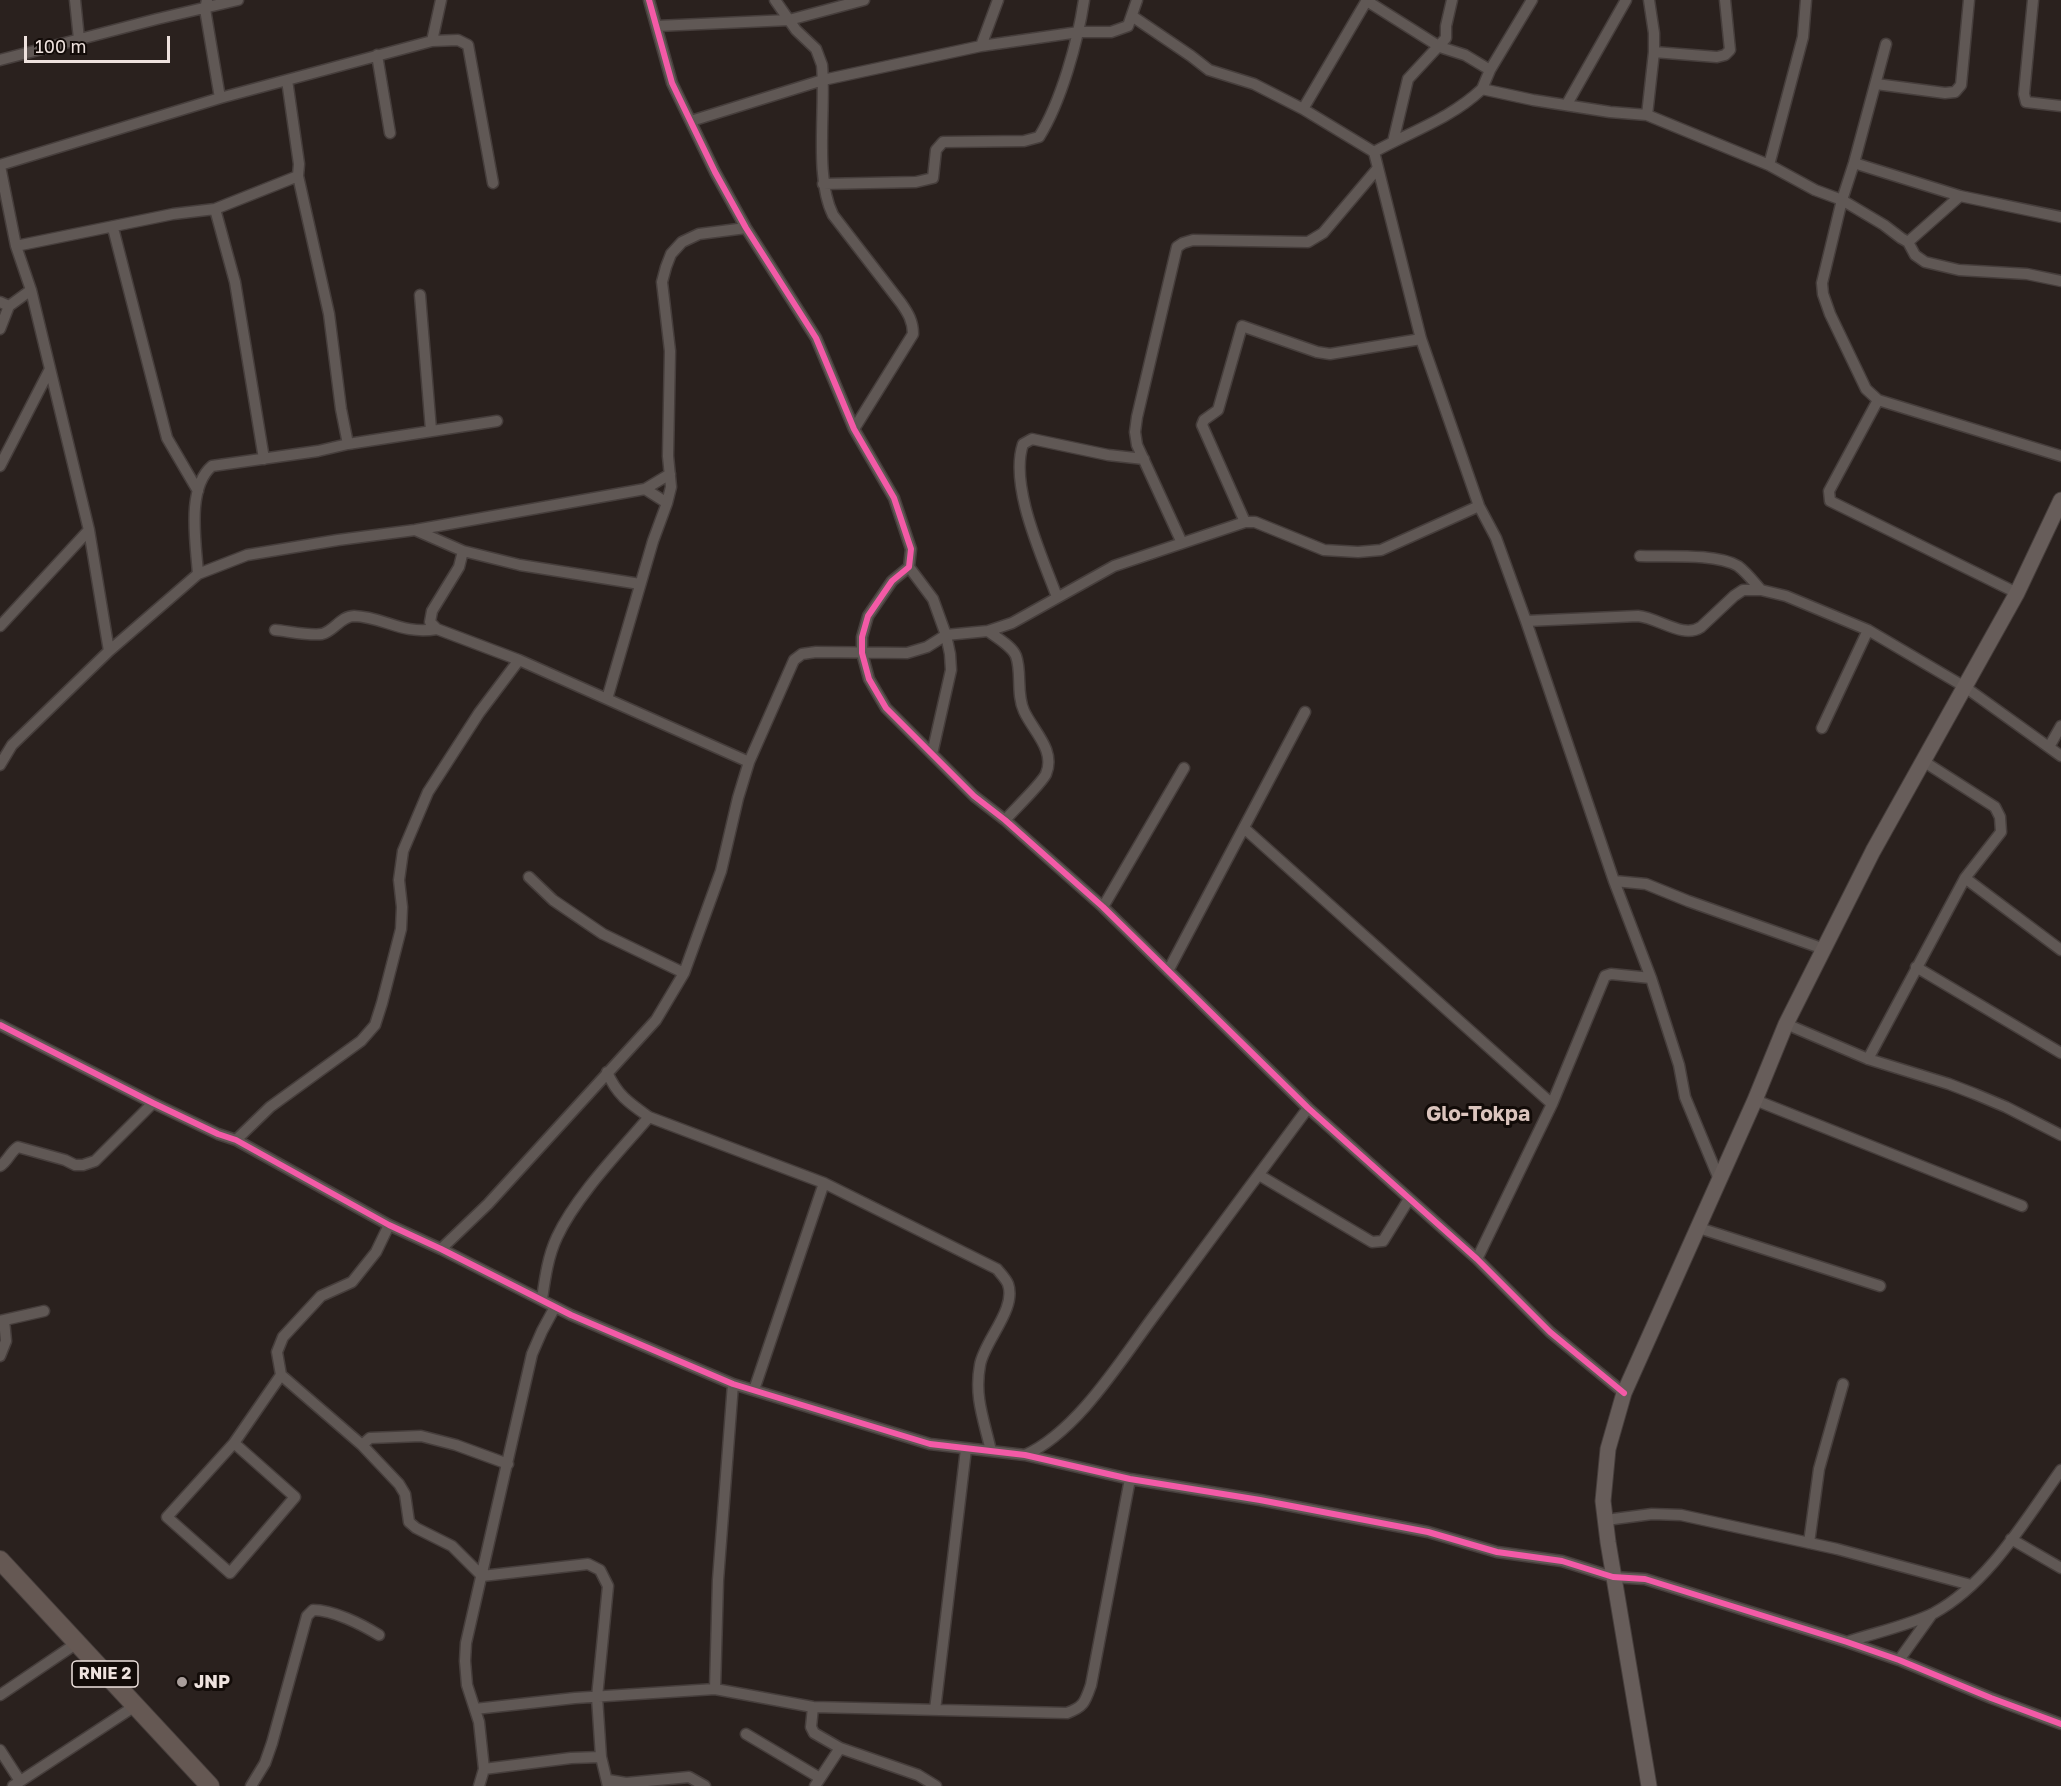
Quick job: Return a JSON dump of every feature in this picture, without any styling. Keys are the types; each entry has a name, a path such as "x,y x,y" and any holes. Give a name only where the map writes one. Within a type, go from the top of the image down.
{"highway":[{"name":"RNIE 2","path":"0,1560 210,1786"}],"main road":[{"path":"1649,1786 1613,1577 1603,1501 1608,1449 1624,1393 1699,1228 1786,1024 1874,851 2016,593 2061,500"}],"street":[{"path":"75,0 79,39"},
{"path":"0,60 206,4 238,0"},
{"path":"432,41 441,0"},
{"path":"649,0 672,82 746,228 816,338 854,429 894,498 911,549 909,567 933,598 946,635 951,670 932,754"},
{"path":"775,0 796,30 816,49 822,65 823,184 828,205 833,215 901,303 913,325 913,334 854,429"},
{"path":"657,26 789,20 864,0"},
{"path":"981,46 998,0"},
{"path":"823,184 916,182 933,178 936,150 943,142 1024,141 1039,137 1050,121 1079,32 1084,0"},
{"path":"691,121 823,80 981,46 1079,32 1120,30 1128,26 1137,0"},
{"path":"1303,109 1367,0 1440,47 1466,55 1490,70"},
{"path":"1393,142 1408,79 1446,38 1446,26 1452,0"},
{"path":"1374,152 1464,106 1482,89 1490,70 1532,0"},
{"path":"1567,104 1626,0"},
{"path":"1647,115 1654,52 1654,33 1649,0"},
{"path":"1654,52 1717,57 1725,55 1730,50 1725,0"},
{"path":"1769,165 1803,37 1806,0"},
{"path":"1876,84 1945,93 1955,92 1961,85 1969,0"},
{"path":"2033,0 2024,94 2026,102 2061,106"},
{"path":"206,4 220,98"},
{"path":"1132,16 1209,70 1254,84 1303,109 1374,152 1421,339 1479,506 1496,538 1526,621 1614,881 1651,978 1679,1065 1685,1097 1719,1179"},
{"path":"109,651 89,530 31,290 16,246 0,165 220,98 377,55 432,41 458,40 468,45 493,183"},
{"path":"1886,44 1842,200 1822,283 1830,314 1866,389 1878,400 2061,456"},
{"path":"377,55 390,133"},
{"path":"287,80 299,164 298,176 330,314 341,409 348,444"},
{"path":"1482,89 1610,112 1647,115 1769,165 1815,190 1842,200 1908,242 1915,255 1925,262 1959,270 2027,274 2061,281"},
{"path":"1854,164 1960,196 2061,217"},
{"path":"1182,543 1137,445 1135,432 1177,247 1193,240 1308,242 1323,233 1378,168"},
{"path":"16,246 173,214 215,209 298,176"},
{"path":"1908,242 1960,196"},
{"path":"215,209 235,282 264,459"},
{"path":"113,228 167,438 198,491"},
{"path":"607,699 652,541 668,502 671,487 668,456 670,351 663,282 666,267 672,254 682,242 699,234 746,228"},
{"path":"0,329 4,304 31,290"},
{"path":"420,295 431,430"},
{"path":"1245,522 1202,424 1218,410 1242,326 1317,352 1330,354 1421,339"},
{"path":"0,466 50,369"},
{"path":"1878,400 1829,491 1830,501 2016,593"},
{"path":"198,573 195,514 198,491 204,473 212,466 497,421"},
{"path":"1058,597 1023,499 1019,456 1023,444 1032,439 1108,455 1144,459"},
{"path":"0,765 12,745 109,651 198,573 248,555 415,530 645,489 670,474"},
{"path":"645,489 668,502"},
{"path":"441,1249 488,1204 656,1020 684,973 721,872 749,762 794,660 802,654 816,652 907,653 927,647 946,635 988,632 1012,623 1114,566 1245,522 1256,522 1324,550 1358,552 1381,550 1479,506"},
{"path":"0,626 89,530"},
{"path":"415,530 463,551 520,565 640,584"},
{"path":"463,551 459,567 432,611 430,622 437,629 519,660 749,762"},
{"path":"1640,556 1716,558 1731,562 1761,590"},
{"path":"909,567 892,581 868,616 862,637 862,653 869,678 886,708 974,796 1005,820 1103,907 1308,1108 1477,1259 1550,1332 1624,1393"},
{"path":"1526,621 1650,617 1683,632 1701,627 1743,590 1761,590 1786,596 1868,630 1965,687 2061,756"},
{"path":"275,630 321,634 344,619 354,616 406,630 422,632 437,629"},
{"path":"1822,728 1868,630"},
{"path":"988,632 1011,650 1016,657 1020,700 1024,712 1046,747 1048,759 1046,775 1005,820"},
{"path":"236,1140 270,1107 361,1041 375,1025 401,929 402,908 399,880 403,851 428,792 479,713 519,660"},
{"path":"1168,971 1305,712"},
{"path":"2049,747 2061,726"},
{"path":"0,740 12,745"},
{"path":"1868,1059 1965,878 2001,832 2000,817 1995,807 1923,761"},
{"path":"1103,907 1185,768"},
{"path":"1244,828 1551,1104"},
{"path":"529,877 554,900 603,934 684,973"},
{"path":"1965,878 2061,950"},
{"path":"1614,881 1646,884 1688,902 1824,949"},
{"path":"1916,967 2061,1053"},
{"path":"1477,1259 1551,1104 1605,976 1611,974 1651,978"},
{"path":"1786,1024 1868,1059 1975,1094 2061,1135"},
{"path":"0,1025 153,1103 218,1134 236,1140 389,1225 571,1315 733,1384 930,1444 1025,1455 1130,1479 1260,1500 1428,1532 1497,1552 1562,1561 1613,1577 1645,1579 1899,1660 2061,1724"},
{"path":"607,1072 614,1088 628,1102 650,1117 824,1183 997,1269 1007,1282 1010,1293 1005,1311 980,1362 977,1394 992,1451"},
{"path":"1755,1100 2022,1206"},
{"path":"0,1166 18,1147 75,1165 95,1161 153,1103"},
{"path":"1025,1455 1052,1440 1115,1369 1308,1108"},
{"path":"542,1299 552,1250 570,1214 650,1117"},
{"path":"1259,1175 1372,1242 1383,1240 1409,1199"},
{"path":"754,1390 824,1183"},
{"path":"389,1225 376,1252 352,1282 321,1296 283,1337 276,1352 281,1375 362,1445 399,1484 405,1494 409,1522 416,1528 452,1546 482,1576"},
{"path":"1699,1228 1880,1287"},
{"path":"479,1786 484,1769 479,1722 467,1685 466,1643 532,1354 555,1306"},
{"path":"0,1356 6,1341 2,1320 44,1311"},
{"path":"234,1443 295,1497 230,1573 167,1517 234,1443 281,1375"},
{"path":"715,1689 718,1580 733,1384"},
{"path":"1809,1543 1819,1469 1843,1384"},
{"path":"362,1445 370,1438 421,1436 456,1445 508,1464"},
{"path":"935,1710 966,1449"},
{"path":"1847,1642 1933,1614 1955,1600 1979,1578 2011,1539 2061,1470"},
{"path":"475,1709 597,1697 715,1689 813,1707 1067,1713 1078,1709 1084,1703 1091,1685 1130,1479"},
{"path":"1606,1520 1652,1514 1673,1514 1837,1549 1971,1585"},
{"path":"2011,1539 2061,1568"},
{"path":"482,1576 588,1564 600,1570 608,1586 597,1697 600,1756 608,1783 689,1777 705,1786"},
{"path":"251,1786 265,1763 272,1743 307,1616 313,1610 322,1610 363,1625 379,1635"},
{"path":"1899,1660 1933,1614"},
{"path":"0,1695 77,1643"},
{"path":"0,1750 16,1784 135,1706"},
{"path":"813,1707 811,1727 814,1733 840,1748 918,1775 936,1786"},
{"path":"746,1734 818,1782 840,1748"},
{"path":"484,1769 600,1756"}],"cycle path":[{"path":"649,0 672,83 715,172 746,228 816,338 854,429 894,498 911,549 909,567 892,581 868,616 862,637 862,653 869,679 886,708 974,796 1005,820 1103,907 1308,1108 1477,1259 1550,1332 1624,1393"},
{"path":"0,1025 153,1103 218,1134 236,1140 389,1225 571,1315 733,1384 930,1444 1025,1455 1130,1479 1260,1500 1428,1532 1497,1552 1562,1561 1613,1577 1645,1579 1899,1660 2061,1724"}],"place":[{"name":"JNP","path":"182,1682"}],"district":[{"name":"Glo-Tokpa","path":"1478,1114"}]}
